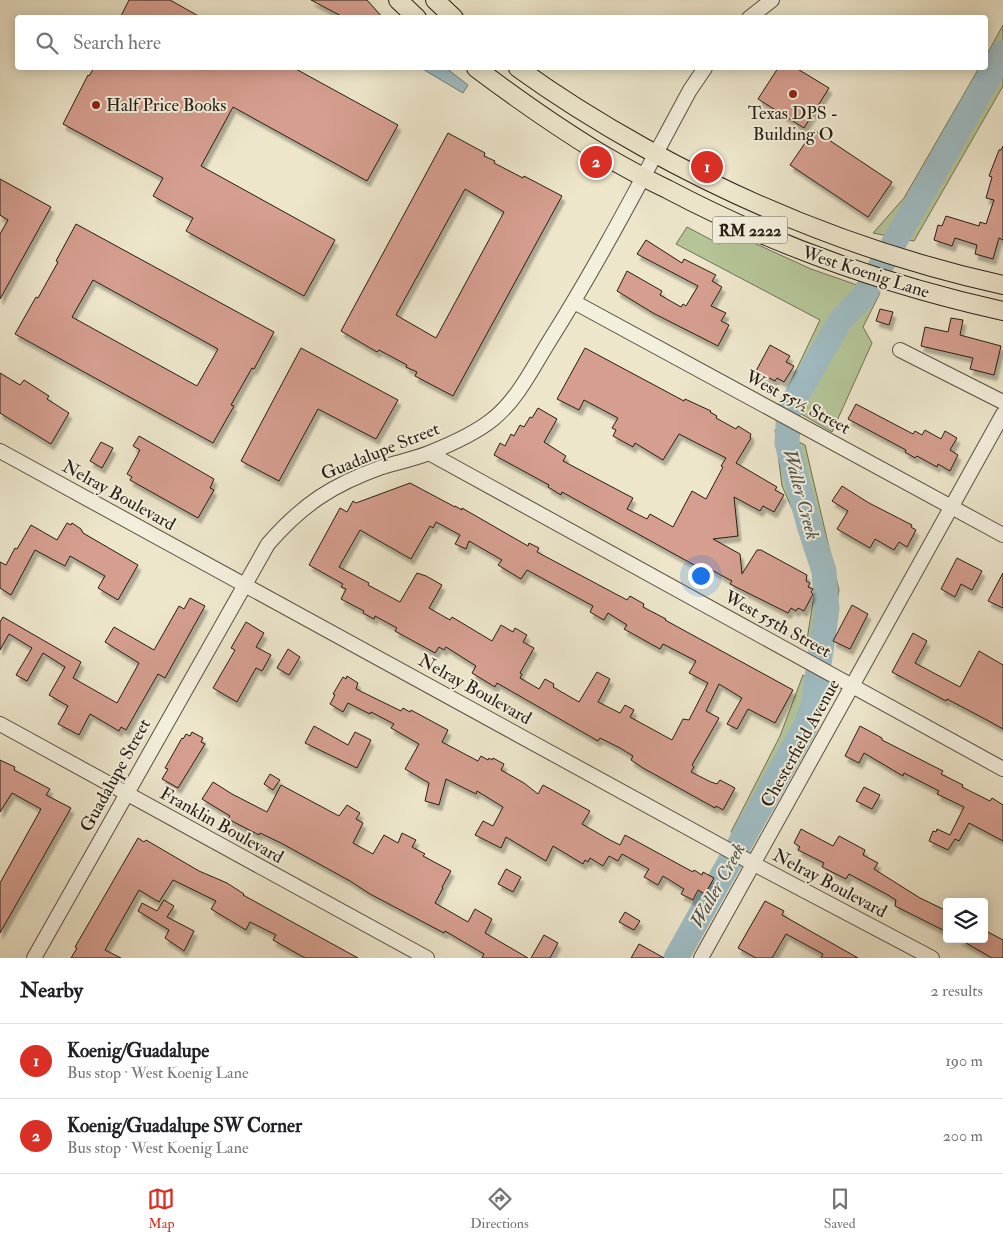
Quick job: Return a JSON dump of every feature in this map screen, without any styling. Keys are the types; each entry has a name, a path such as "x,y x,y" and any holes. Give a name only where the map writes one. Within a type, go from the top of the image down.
{"main road":[{"path":"398,0 414,15"},
{"path":"435,0 451,15"},
{"name":"West Koenig Lane","path":"479,70 553,123 602,154 642,177 746,228 802,251 890,281 1003,311"},
{"name":"West Koenig Lane","path":"521,70 566,101 655,154 747,201 796,222 903,259 963,276 1003,284"}],"street":[{"path":"753,15 772,0"},
{"name":"Guadalupe Street","path":"34,958 268,544 281,529 311,502 327,491 362,475 429,453 476,430 492,420 507,405 523,384 574,302 690,90 704,70"},
{"name":"West 55½ Street","path":"574,302 1003,534"},
{"path":"900,350 1003,402"},
{"name":"Chesterfield Avenue","path":"701,958 1003,414"},
{"name":"Nelray Boulevard","path":"0,451 754,864 932,958"},
{"name":"West 55th Street","path":"429,453 1003,770"},
{"name":"Franklin Boulevard","path":"0,724 427,958"}],"green space":[{"path":"1003,25 1003,86 914,241 873,233 904,198 978,70 988,70 988,52"},
{"path":"687,227 719,244 741,237 811,269 880,293 863,327 872,343 832,432 781,402 820,320 676,244"},
{"path":"775,430 805,445 839,590 828,658 806,646 815,589 812,553 782,486"},
{"path":"803,675 825,688 824,711 751,843 731,832 780,736"}],"water":[{"path":"424,70 449,70 468,85 463,93"}],"building":[{"path":"129,0 170,0 197,15 122,15"},
{"path":"311,0 367,0 380,15 339,15"},
{"path":"93,70 298,70 398,125 367,181 233,107 201,166 335,240 304,296 186,231 193,218 153,196 163,178 63,124"},
{"name":"Texas DPS - Building O","path":"777,70 799,70 829,88 804,128 758,99"},
{"path":"814,130 892,182 868,217 790,165"},
{"path":"448,133 485,153 484,156 495,161 494,163 562,196 453,396 415,376 417,372 406,367 407,365 379,350 377,352 341,331","holes":["465,189 504,212 436,338 396,315"]},
{"path":"1003,146 1003,240 999,238 993,259 975,254 977,245 955,238 952,246 934,240 938,225 942,226 946,216 979,226 980,222 986,224 994,200 986,198 992,177 989,176 999,150"},
{"path":"0,179 51,207 0,299 0,234 8,220 0,215"},
{"path":"76,224 274,332 254,369 252,368 231,405 234,406 213,443 15,334 36,297 38,298 58,262 56,261","holes":["93,280 218,349 197,386 72,317"]},
{"path":"646,240 682,263 684,259 716,275 712,281 722,287 711,306 726,313 721,321 729,325 718,346 653,313 617,291 627,271 662,291 660,295 681,307 683,304 686,306 698,286 637,254"},
{"path":"880,309 893,312 889,325 876,321"},
{"path":"951,318 963,320 960,335 1001,346 994,375 970,369 973,358 921,346 925,327 948,332"},
{"path":"770,345 790,356 786,362 794,366 784,382 777,378 775,381 756,371"},
{"path":"301,348 398,400 376,439 318,409 279,481 241,461"},
{"path":"585,348 684,401 685,399 711,411 717,416 716,418 736,429 738,426 751,434 751,438 736,463 777,487 775,490 784,495 774,512 763,506 760,511 734,497 738,536 713,539 740,554 742,574 757,550 761,550 807,575 806,581 810,583 808,587 813,589 811,592 813,594 804,611 798,608 796,611 791,608 788,613 730,584 732,581 708,568 705,575 695,570 696,566 562,492 561,495 548,487 549,485 494,455 500,443 505,446 511,434 514,436 520,425 524,427 538,408 557,419 544,442 566,456 563,461 633,498 627,509 647,519 650,514 673,527 692,491 706,499 726,458 679,434 663,460 635,443 633,447 613,436 616,430 612,428 618,418 584,400 579,410 557,399"},
{"path":"0,373 20,385 24,380 49,396 47,399 69,413 51,444 0,413"},
{"path":"856,404 913,434 915,431 922,435 925,430 941,439 945,431 957,438 950,450 958,455 950,471 938,464 937,467 917,456 915,458 905,452 906,450 848,419"},
{"path":"139,436 214,479 210,488 214,490 198,518 130,480 132,477 127,474 140,450 133,446"},
{"path":"101,442 113,448 102,468 90,461"},
{"path":"410,483 455,507 462,510 462,508 528,546 529,543 539,548 537,552 627,600 630,596 644,604 643,607 665,620 793,690 775,723 748,709 737,729 727,724 742,698 719,684 706,711 719,718 692,765 694,767 691,772 711,782 717,784 720,780 735,788 723,810 716,806 715,808 643,768 631,760 633,756 620,748 600,738 598,741 497,683 495,687 472,673 476,666 446,647 444,650 439,647 435,653 395,631 397,628 375,616 374,619 363,613 364,611 341,599 346,589 341,587 343,584 309,565 340,508 347,512 353,501 356,503","holes":["436,522 460,535 455,544 466,549 469,541 502,560 498,565 521,579 527,570 593,606 590,612 604,620 608,613 627,625 624,629 660,649 663,644 696,661 689,673 708,683 689,720 683,719 672,740 630,717 634,710 625,705 620,713 598,702 610,679 597,672 579,702 553,687 554,684 545,679 539,689 520,678 522,674 520,673 534,648 523,642 527,635 515,628 513,632 501,625 492,641 452,617 450,620 429,608 442,585 426,576 417,573 400,602 339,567 360,530 411,559 430,526 433,528"]},
{"path":"842,486 869,503 912,525 911,527 916,530 907,547 899,542 894,550 875,539 870,548 837,529 848,511 832,501"},
{"path":"67,523 71,525 72,523 81,529 83,533 138,565 118,600 98,588 105,576 70,556 65,566 35,550 11,595 0,588 0,562 6,565 31,525 57,540"},
{"path":"957,558 982,571 972,590 961,584 955,597 941,589"},
{"path":"1003,573 1003,608 988,601"},
{"path":"190,598 205,606 165,678 158,674 126,730 121,727 119,731 90,714 79,735 58,724 68,706 49,695 65,667 43,653 27,681 16,675 32,648 9,634 0,650 0,622 3,617 81,662 73,678 117,703 139,663 105,642 114,627 154,650 179,606 184,609"},
{"path":"852,605 868,614 850,649 833,641"},
{"path":"246,622 264,633 256,647 271,655 262,671 256,668 237,702 213,688 235,650 231,648"},
{"path":"913,633 927,641 915,663 960,687 979,651 1003,665 1003,729 892,672"},
{"path":"288,649 300,657 289,675 277,668"},
{"path":"347,676 358,683 356,689 401,711 403,708 410,712 411,710 448,730 442,742 478,761 481,756 488,760 493,758 504,764 501,770 524,783 538,794 543,785 590,811 582,824 610,840 620,845 625,835 693,872 694,870 702,875 703,872 714,878 705,894 698,890 693,900 681,894 684,889 663,876 658,885 644,877 649,869 622,854 618,861 609,856 603,866 590,858 588,862 585,860 583,864 553,846 546,861 506,837 501,848 475,835 483,821 493,826 503,807 477,791 476,794 446,779 439,805 425,801 429,783 405,769 419,744 391,728 394,724 371,712 370,714 348,703 343,712 330,704 335,695 333,694 343,677 346,679"},
{"path":"314,726 348,745 355,732 371,740 357,768 305,743"},
{"path":"860,726 882,738 882,740 943,771 941,774 963,785 962,787 990,801 992,798 1003,805 1003,841 969,823 959,841 955,839 948,850 929,841 933,831 936,832 937,829 950,835 964,807 937,794 939,791 904,773 903,776 864,753 859,763 845,756"},
{"path":"192,732 203,738 201,742 205,744 178,788 162,779 168,769 165,768 182,738 186,734 190,736"},
{"path":"0,760 15,767 14,770 50,789 46,795 71,808 0,933 0,883 41,809 12,793 0,812"},
{"path":"270,774 280,780 273,790 264,784"},
{"path":"213,782 267,812 281,785 339,816 347,805 360,813 356,819 363,823 353,843 373,854 384,835 398,843 402,833 416,840 412,847 425,854 423,856 451,871 435,903 468,922 475,909 492,919 485,933 528,958 482,958 484,954 445,931 444,933 370,894 281,843 260,833 259,835 228,819 230,816 202,799"},
{"path":"864,787 880,795 872,809 856,801"},
{"path":"801,829 833,846 839,836 865,850 863,855 878,863 874,869 920,898 943,909 943,930 895,906 896,900 849,874 846,879 822,867 824,863 798,850 800,847 794,843"},
{"path":"138,838 144,842 146,840 199,871 227,883 243,895 358,958 305,958 273,940 276,935 250,922 246,930 211,909 216,901 173,880 159,902 139,890 105,950 121,958 71,958 77,948 75,947"},
{"path":"506,869 521,877 513,892 498,884"},
{"path":"164,900 174,906 167,917 194,931 184,951 165,938 169,930 138,911 142,903 157,911"},
{"path":"765,901 784,911 782,915 858,958 821,958 823,954 786,934 772,958 756,958 738,948"},
{"path":"625,912 640,921 634,930 619,922"},
{"path":"988,932 1003,940 1003,958 992,958 966,943 988,943"},
{"path":"544,935 558,943 550,958 531,958"},
{"path":"639,944 664,958 631,958"}],"waterway":[{"name":"Waller Creek","path":"676,958 805,727 813,705 827,609 824,571 809,525 787,443 789,409 840,321 863,297 1003,52"}],"place":[{"name":"Texas DPS - Building O","path":"793,94"},
{"name":"Half Price Books","path":"96,105"},
{"name":"Koenig/Guadalupe SW Corner","path":"596,162"},
{"name":"Koenig/Guadalupe","path":"707,167"}]}
